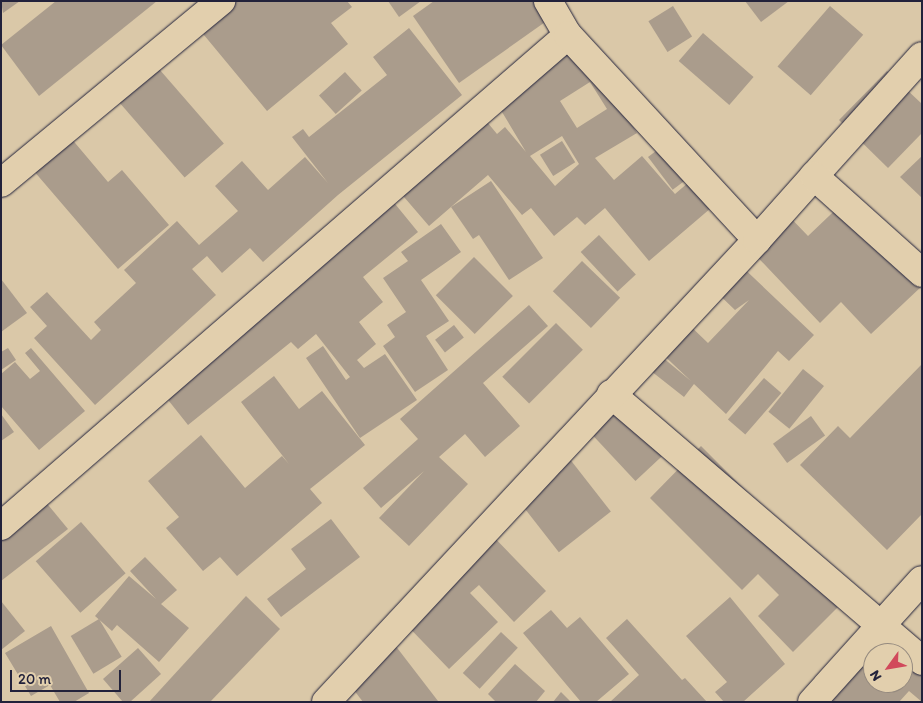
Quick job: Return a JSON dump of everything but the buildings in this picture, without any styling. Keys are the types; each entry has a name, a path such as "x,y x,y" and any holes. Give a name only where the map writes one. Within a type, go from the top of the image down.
{"street":[{"path":"1,182 221,1"},
{"path":"548,1 568,35 757,240"},
{"path":"6,513 568,35"},
{"path":"326,702 611,394 757,240 922,56"},
{"path":"814,176 922,273"},
{"path":"611,394 922,661"},
{"path":"812,702 922,580"}]}
